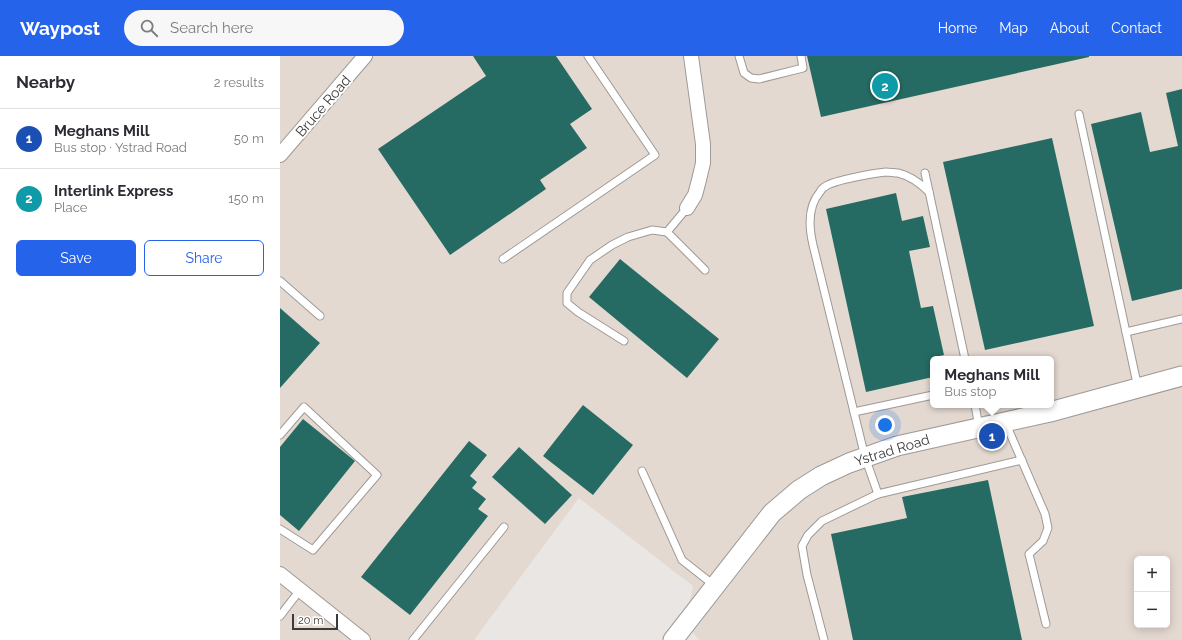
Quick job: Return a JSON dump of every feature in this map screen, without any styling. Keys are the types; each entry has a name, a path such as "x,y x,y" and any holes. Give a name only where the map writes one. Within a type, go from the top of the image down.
{"street":[{"name":"Bruce Road","path":"280,155 365,56"},
{"path":"687,208 695,195 700,180 703,156 703,144 691,56"},
{"name":"Ystrad Road","path":"672,640 772,513 799,490 821,476 865,457 897,446 1050,412 1182,376"},
{"path":"280,574 363,640"}],"lane":[{"path":"503,259 655,155 588,56"},
{"path":"738,56 744,73 751,78 759,79 804,68 801,56"},
{"path":"1079,114 1138,388"},
{"path":"878,494 865,457 811,234 812,205 820,192 835,182 878,173 888,172 911,178 929,192"},
{"path":"925,173 964,356"},
{"path":"667,232 687,208"},
{"path":"624,341 578,312 567,303 567,293 590,260 612,245 628,237 652,230 667,232 705,270"},
{"path":"280,281 320,316"},
{"path":"1126,332 1182,319"},
{"path":"854,412 930,396"},
{"path":"280,435 304,407 377,475 313,550 280,529"},
{"path":"976,408 979,427"},
{"path":"1005,422 1045,514 1048,528 1043,541 1029,554 1046,624"},
{"path":"824,640 807,575 802,546 808,535 822,521 878,494 1022,460"},
{"path":"642,471 682,560 715,586"},
{"path":"413,640 504,527"},
{"path":"280,616 300,590"}],"shaded area":[{"path":"280,56 1182,56 1182,640 699,640 685,623 693,586 579,498 474,640 280,640"}],"building":[{"path":"473,56 556,56 592,109 570,124 587,148 540,180 546,189 450,255 378,149 486,76"},
{"path":"807,56 1089,56 1089,57 821,117"},
{"path":"1182,89 1182,289 1132,301 1091,124 1141,112 1150,152 1178,146 1166,93"},
{"path":"1052,138 1094,326 985,350 943,162"},
{"path":"896,193 902,221 923,216 930,247 909,251 921,308 933,306 944,355 930,356 930,378 866,392 826,209"},
{"path":"620,259 719,339 687,378 589,297"},
{"path":"280,308 320,343 280,388"},
{"path":"583,405 633,445 593,495 543,456"},
{"path":"303,419 355,461 299,531 280,515 280,447"},
{"path":"469,441 487,455 470,476 477,482 472,488 486,499 478,509 488,516 410,615 361,577"},
{"path":"519,447 572,495 545,524 492,477"},
{"path":"988,480 1022,640 853,640 831,534 907,518 902,497"}],"place":[{"name":"Interlink Express","path":"885,86"},
{"name":"Meghans Mill","path":"992,436"}]}
